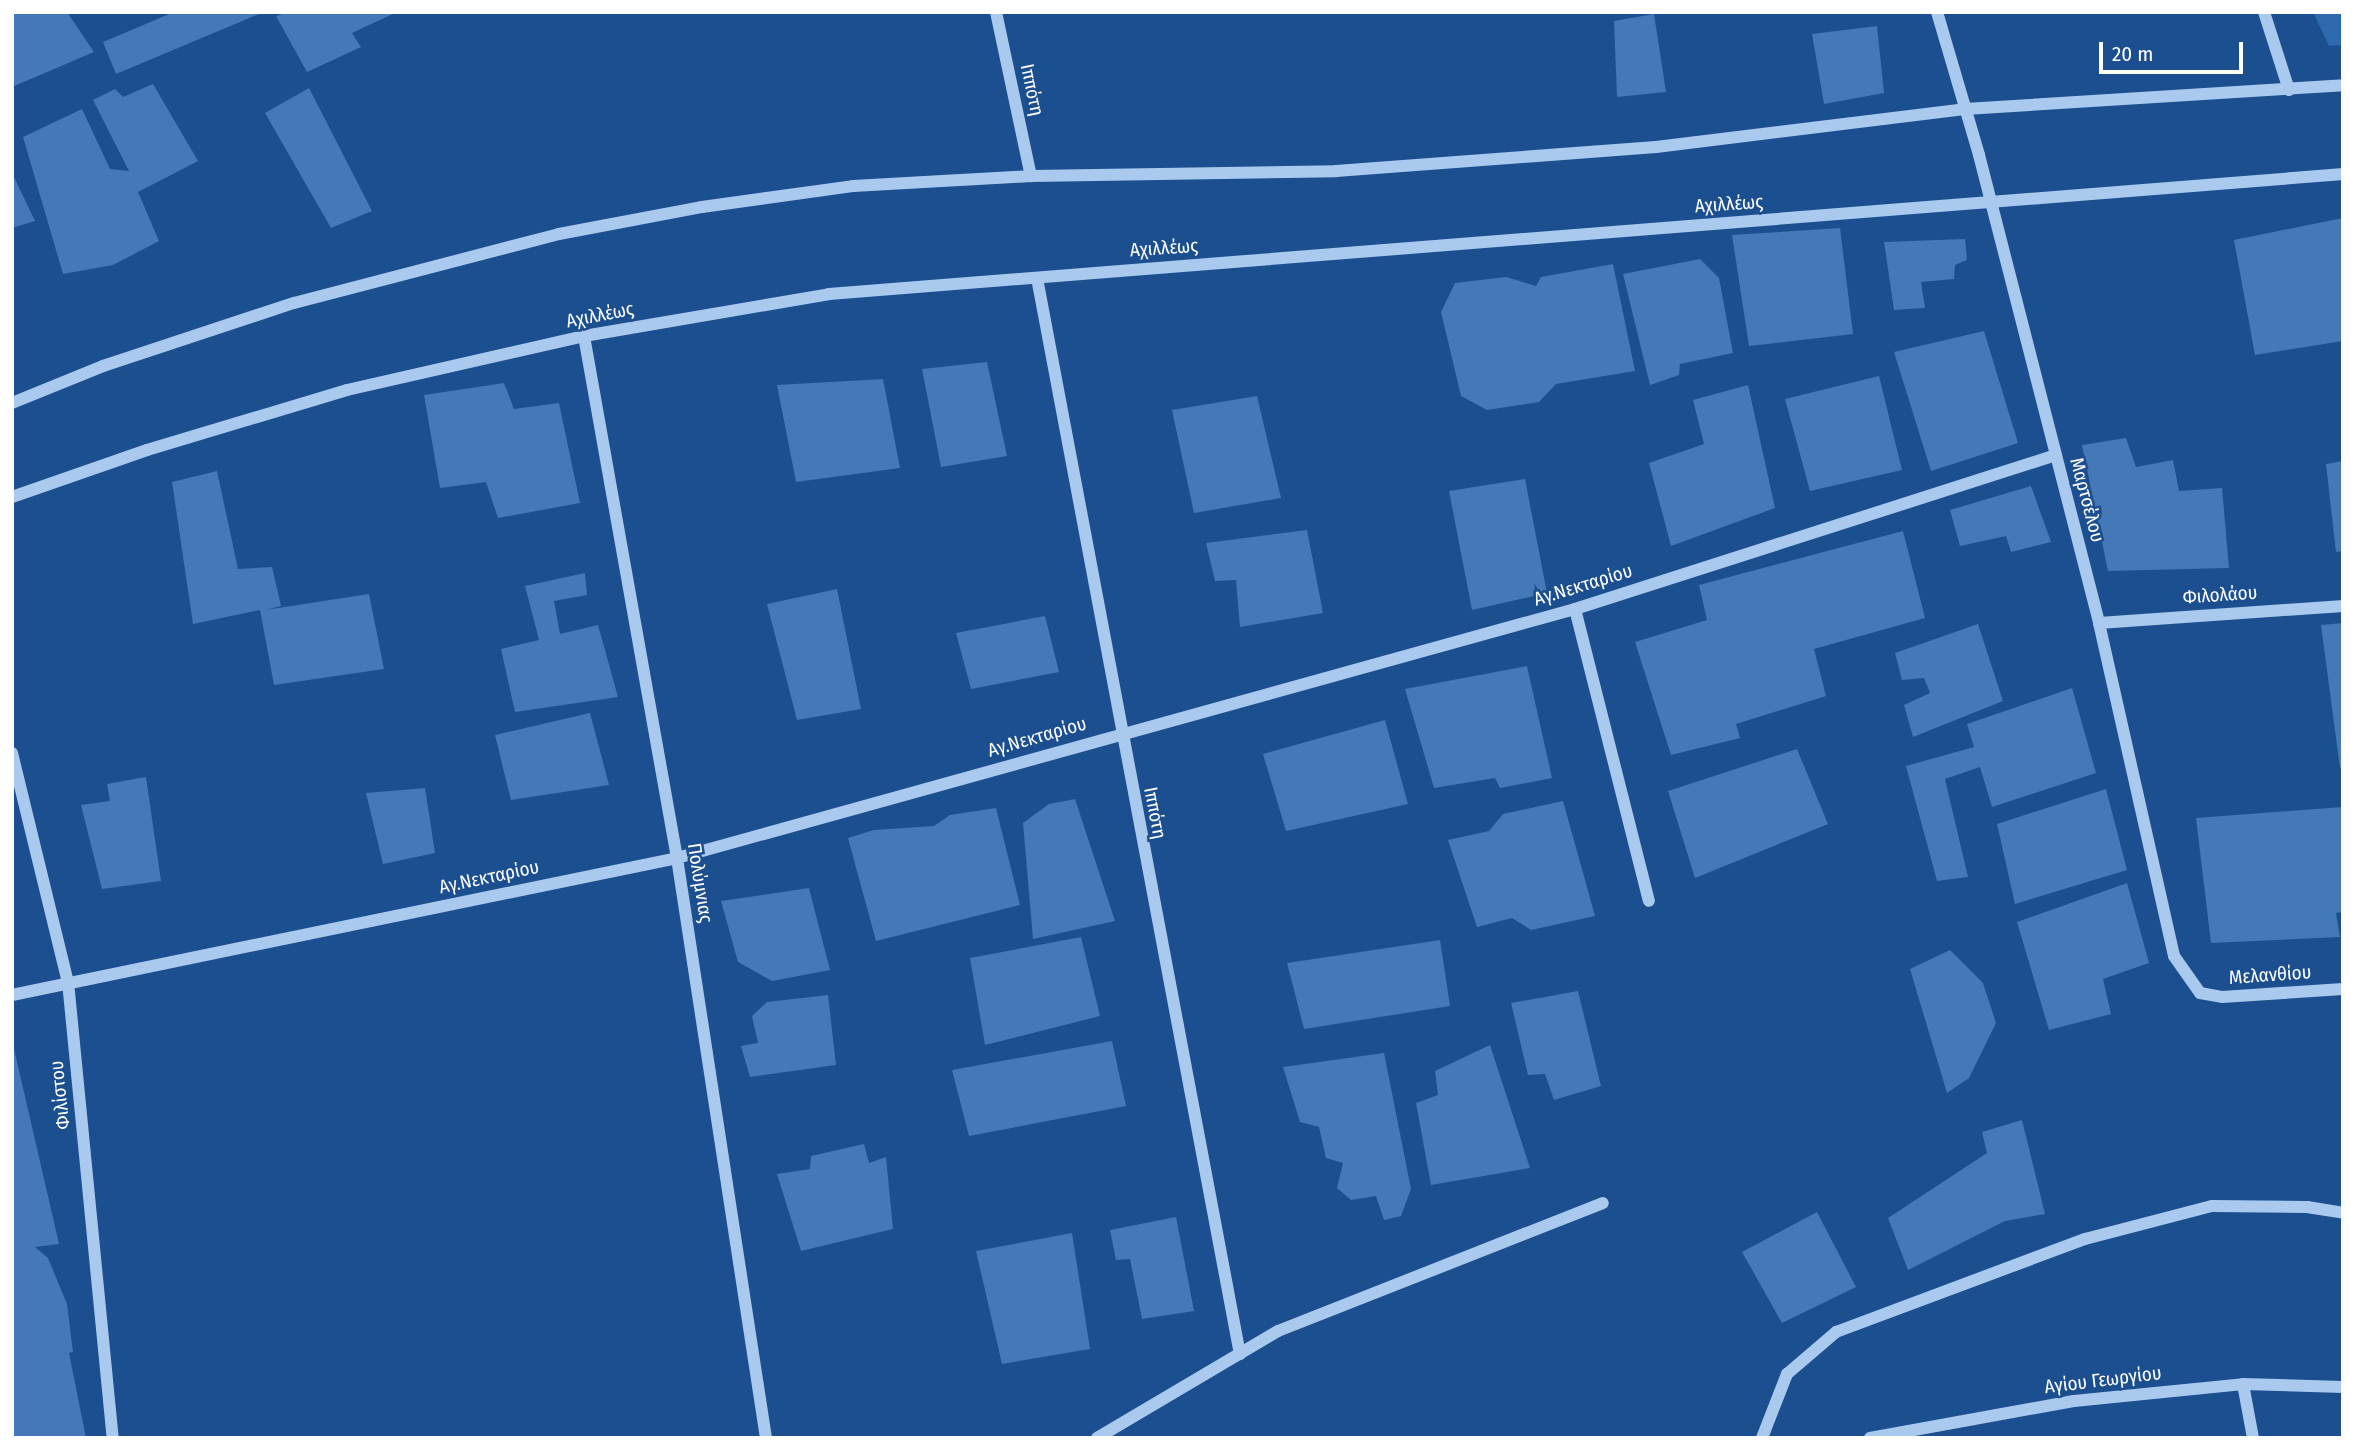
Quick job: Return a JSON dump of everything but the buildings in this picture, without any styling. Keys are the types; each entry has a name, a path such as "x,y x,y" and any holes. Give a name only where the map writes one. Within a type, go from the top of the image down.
{"street":[{"name":"Ιππότη","path":"996,12 1031,176"},
{"name":"Μαρτσέλου","path":"1937,12 1991,203 2099,623 2174,956 2200,993"},
{"path":"2264,12 2289,90"},
{"path":"12,403 103,366 294,303 559,234 702,207 853,186 1031,176 1336,171 1656,147 1965,109 2343,85"},
{"name":"Αχιλλέως","path":"12,498 147,450 347,390 584,336 829,295 2343,174"},
{"name":"Ιππότη","path":"1037,278 1120,733 1240,1354"},
{"name":"Πολύμνιας","path":"584,336 677,858 766,1438"},
{"name":"Αγ.Νεκταρίου","path":"12,995 677,858 1575,609 2056,454"},
{"name":"Φιλολάου","path":"2099,623 2343,607"},
{"path":"1575,609 1649,901"},
{"name":"Φιλίστου","path":"12,753 68,982 113,1438"},
{"name":"Μελανθίου","path":"2200,993 2250,999 2343,989"},
{"path":"1097,1438 1278,1331 1603,1203"},
{"path":"1762,1438 1787,1374 1836,1332 2085,1238 2212,1206 2307,1208 2343,1213"},
{"path":"2243,1384 2253,1438"},
{"name":"Αγίου Γεωργίου","path":"1870,1438 2074,1401 2243,1384 2343,1387"}],"shaded area":[{"path":"2313,12 2343,12 2343,45 2329,46"}]}
